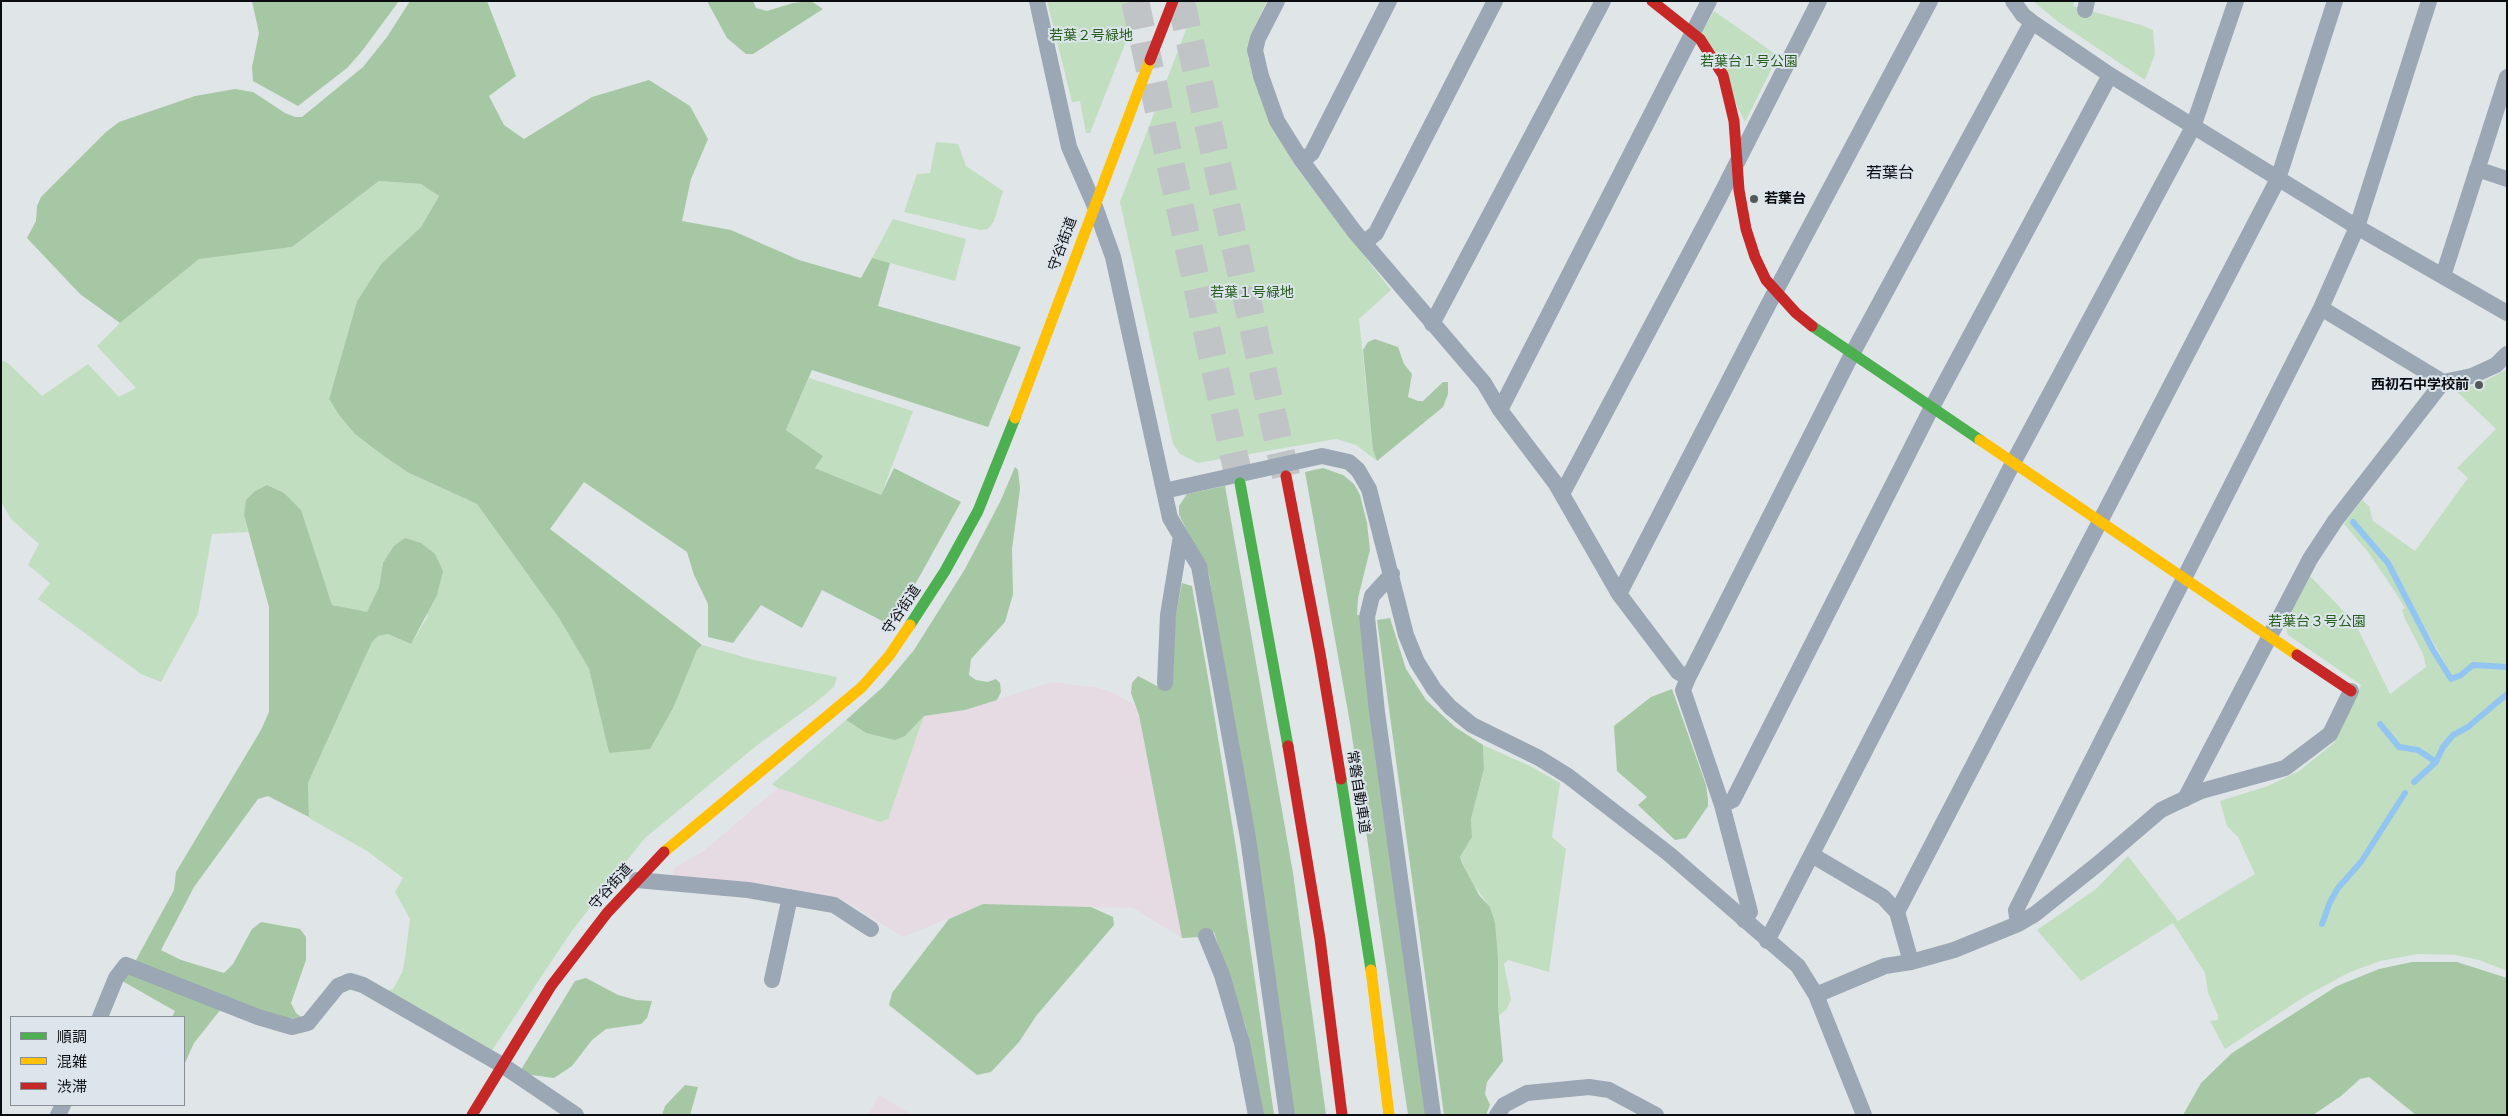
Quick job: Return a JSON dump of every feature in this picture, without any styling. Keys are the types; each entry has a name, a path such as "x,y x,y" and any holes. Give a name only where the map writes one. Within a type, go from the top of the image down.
{"main road":[{"name":"守谷街道","path":"472,1115 552,986 580,946 637,880 676,842 862,687 889,656 945,571 978,511 996,470 1094,204 1173,1"},
{"path":"1652,1 1700,40 1723,75 1734,121 1739,190 1746,229 1755,258 1766,280 1776,291 1815,329 2269,638 2351,691"},
{"name":"常磐自動車道","path":"1286,476 1320,653 1364,926 1389,1115"},
{"path":"1240,483 1275,666 1310,880 1342,1115"}],"street":[{"path":"1037,1 1069,147 1094,204 1113,257 1170,518 1199,566 1248,838 1287,1115"},
{"path":"1277,1 1258,38 1255,50 1261,76 1276,121 1302,161 1364,243 1484,383 1500,410 1562,494 1619,594 1678,672 1688,678"},
{"path":"1302,161 1312,153 1389,1"},
{"path":"1364,243 1376,233 1496,1"},
{"path":"1432,324 1603,1"},
{"path":"1500,410 1708,1"},
{"path":"1562,494 1819,1"},
{"path":"1619,594 1776,291 1930,1"},
{"path":"2013,1 2023,15 2032,22 2110,75 2357,227 2507,313"},
{"path":"1767,941 2013,463 2193,127 2236,1"},
{"path":"1897,912 2101,523 2278,179 2336,1"},
{"path":"2018,924 2016,910 2321,308 2357,227 2429,1"},
{"path":"1744,920 1750,912 1722,805 1683,690 1852,354 2032,22"},
{"path":"1722,805 1733,800 1932,408 2110,75"},
{"path":"2443,276 2507,77"},
{"path":"2477,170 2507,179"},
{"path":"2321,308 2443,382"},
{"path":"2185,799 2310,559 2335,521 2443,382 2472,376 2496,365 2507,354"},
{"path":"1164,491 1322,456 1349,462 1364,477 1369,489 1406,635 1417,662 1434,689 1450,707 1472,725 1539,758 1568,776 1669,854 1798,966 1816,995 1864,1115"},
{"path":"1165,683 1168,615 1181,536"},
{"path":"1392,574 1372,596 1366,617 1377,712 1433,1115"},
{"path":"1816,995 1885,966 1911,962 1954,950 2018,924 2034,914 2099,863 2161,810 2201,791 2285,768 2330,734 2351,691"},
{"path":"1812,855 1883,897 1897,912 1911,962"},
{"path":"637,880 748,890 834,905 871,930"},
{"path":"772,980 790,897"},
{"path":"1206,936 1222,975 1242,1043 1256,1115"},
{"path":"100,1016 116,978 126,965 258,1017 292,1027 308,1023 338,986 350,981 363,985 502,1065 576,1115"},
{"path":"1497,1115 1504,1105 1527,1093 1590,1087 1609,1090 1656,1115"}],"shaded area":[{"path":"1052,682 1098,688 1114,693 1135,705 1139,715 1182,938 1133,908 983,904 903,937 840,898 765,884 673,877 675,867 701,853 778,788 879,822 887,820 924,716 965,710"},
{"path":"879,1095 913,1115 868,1115"}],"green space":[{"path":"252,1 399,1 347,68 298,106 253,81 252,67 259,33"},
{"path":"410,1 487,1 516,76 489,96 504,125 524,139 592,97 649,80 690,106 708,139 691,179 682,221 731,230 799,260 861,278 872,258 890,263 878,306 1021,347 988,427 812,370 786,430 823,456 815,468 881,495 894,468 961,502 903,606 890,625 822,590 802,628 761,605 733,643 708,637 708,604 694,575 687,552 584,482 550,529 702,645 697,650 673,708 650,749 609,753 589,669 559,618 477,504 409,473 388,459 355,434 329,399 357,301 381,264 421,227 439,196 421,184 379,181 292,247 199,259 120,323 80,294 27,238 36,221 37,206 41,197 106,132 119,122 195,96 235,89 253,92 285,113 295,117 302,117 363,67 387,37"},
{"path":"707,1 753,1 756,8 767,11 793,3 811,1 823,9 753,54 746,54 727,38"},
{"name":"若葉２号緑地","path":"1047,1 1142,1 1090,133 1086,133 1080,101 1072,102"},
{"name":"若葉１号緑地","path":"1197,1 1267,1 1250,36 1248,58 1272,125 1297,169 1391,290 1359,319 1373,450 1377,461 1356,445 1336,439 1198,463 1180,454 1173,444 1120,202"},
{"path":"2033,1 2074,1 2073,6 2153,30 2155,54 2145,80 2057,21"},
{"name":"若葉台１号公園","path":"1714,11 1778,56 1745,122 1701,34"},
{"path":"936,142 958,144 966,166 1003,191 994,221 988,229 980,230 904,212 917,174 930,173"},
{"path":"379,181 421,184 439,196 421,227 381,264 357,301 329,399 388,459 409,473 477,504 559,618 589,669 609,753 687,672 697,650 702,645 754,660 837,677 834,687 815,703 756,746 644,839 571,932 491,1052 388,993 393,989 402,973 405,958 410,919 395,892 403,878 367,851 309,818 308,783 372,642 378,636 388,634 411,644 428,616 383,563 379,587 367,613 332,605 318,565 284,493 267,485 255,491 244,515 248,532 212,534 198,614 161,682 141,674 38,599 50,583 28,565 39,544 11,519 1,501 1,360 8,363 42,396 88,364 119,397 136,388 97,346 120,323 199,258 292,247"},
{"path":"893,219 966,239 955,281 872,258"},
{"path":"1375,339 1398,347 1404,364 1412,374 1408,397 1423,401 1443,382 1448,382 1448,394 1443,407 1377,461 1373,450 1363,350 1368,342"},
{"name":"若葉台３号公園","path":"2507,369 2507,971 2479,960 2455,955 2418,954 2380,961 2348,973 2304,997 2225,1049 2210,1021 2218,1020 2218,1015 2208,993 2205,973 2173,923 2081,981 2037,930 2096,889 2128,856 2178,921 2255,874 2238,837 2227,826 2220,801 2268,786 2299,771 2334,743 2361,685 2288,635 2285,624 2310,576 2355,623 2390,694 2426,667 2423,654 2405,619 2402,610 2405,608 2368,552 2344,524 2362,500 2369,506 2373,521 2415,551 2468,478 2457,468 2496,429 2456,391 2485,381","holes":["2354,521 2389,563 2452,676 2465,670 2469,665 2478,665 2470,667 2463,676 2450,682 2431,652 2387,565 2352,524"]},
{"path":"809,378 913,411 881,495 815,468 823,456 786,430"},
{"path":"1015,467 1018,470 1020,489 1012,549 1013,594 1005,622 971,659 969,675 976,680 988,682 996,679 1000,683 1001,692 997,700 965,710 924,716 905,736 895,740 866,733 846,720 883,687 914,650 965,569 1000,502"},
{"path":"1323,468 1343,475 1354,484 1360,495 1367,523 1370,550 1358,598 1357,615 1359,615 1428,1115 1408,1115 1350,723 1305,472"},
{"path":"267,485 284,493 301,510 332,605 367,612 379,587 383,563 394,546 405,538 421,543 435,554 443,571 437,595 411,644 388,634 378,636 372,642 308,783 309,817 268,796 258,799 194,887 161,950 181,960 224,973 233,964 252,929 261,922 300,929 306,937 306,960 291,1003 296,1013 301,1017 288,1019 263,1013 136,960 174,890 176,872 261,730 269,712 269,607 244,515 246,500 255,491"},
{"path":"1225,486 1293,873 1326,1115 1292,1115 1209,574 1179,515 1179,506 1187,494"},
{"path":"1182,583 1192,586 1210,689 1237,854 1274,1115 1263,1115 1246,1027 1214,932 1200,937 1182,938 1139,715 1131,693 1132,683 1138,676 1157,686 1171,686 1175,619"},
{"path":"1390,618 1406,669 1426,700 1455,727 1483,745 1484,769 1471,819 1472,837 1460,857 1479,895 1490,907 1495,923 1498,958 1498,1007 1503,1061 1487,1082 1485,1094 1490,1105 1486,1115 1444,1115 1377,620"},
{"path":"1672,689 1706,785 1708,800 1708,806 1686,838 1675,840 1638,805 1647,797 1617,771 1614,726 1651,697"},
{"path":"924,716 888,819 880,822 778,788 772,784 846,720 866,733 905,736"},
{"path":"1483,745 1532,767 1560,783 1552,837 1566,849 1549,972 1508,960 1504,964 1511,999 1507,1009 1498,1016 1498,958 1490,907 1470,880 1460,857 1472,837 1471,819 1484,769"},
{"path":"983,904 1091,907 1113,917 1114,925 1036,1016 1019,1042 991,1072 977,1075 889,1005 892,993 949,919"},
{"path":"2412,962 2457,962 2507,978 2507,1115 2416,1115 2369,1077 2360,1079 2341,1096 2313,1115 2183,1115 2201,1083 2232,1053 2337,986 2379,969"},
{"path":"131,973 221,1009 194,1043 185,1063 185,1016 172,1016 175,1011 124,982 122,979"},
{"path":"586,978 618,995 636,1000 652,1001 647,1018 641,1024 606,1029 592,1040 572,1066 554,1078 524,1074 522,1068 575,981"},
{"path":"685,1085 698,1087 690,1115 662,1115 665,1106"}],"waterway":[{"path":"2353,522 2388,563 2433,650 2451,679 2461,675 2473,665 2507,667"},
{"path":"2380,724 2399,747 2418,750 2436,762 2443,747 2453,735 2468,727 2507,694"},
{"path":"2414,782 2436,762"},
{"path":"2322,924 2330,902 2338,888 2361,862 2405,793"}],"tunnel":[{"path":"1135,1 1240,483"},
{"path":"1181,1 1286,476"}],"traffic: fast":[{"path":"1812,326 1980,440"},
{"path":"910,625 945,571 978,511 1015,418"},
{"path":"1240,483 1288,746"},
{"path":"1341,779 1371,970"}],"traffic: slow":[{"path":"1015,418 1150,60"},
{"path":"1980,440 2297,655"},
{"path":"664,852 862,687 889,656 910,625"},
{"path":"1371,970 1389,1115"}],"traffic: jam":[{"path":"1150,60 1173,1"},
{"path":"1652,1 1700,39 1723,75 1734,121 1739,190 1746,229 1755,257 1766,280 1796,313 1812,326"},
{"path":"1286,476 1320,653 1341,779"},
{"path":"2297,655 2351,691"},
{"path":"1288,746 1320,939 1342,1115"},
{"path":"472,1115 551,986 607,913 664,852"}],"place":[{"name":"若葉台","path":"1754,199"},
{"name":"西初石中学校前","path":"2479,385"}],"district":[{"name":"若葉台","path":"1890,174"}]}
